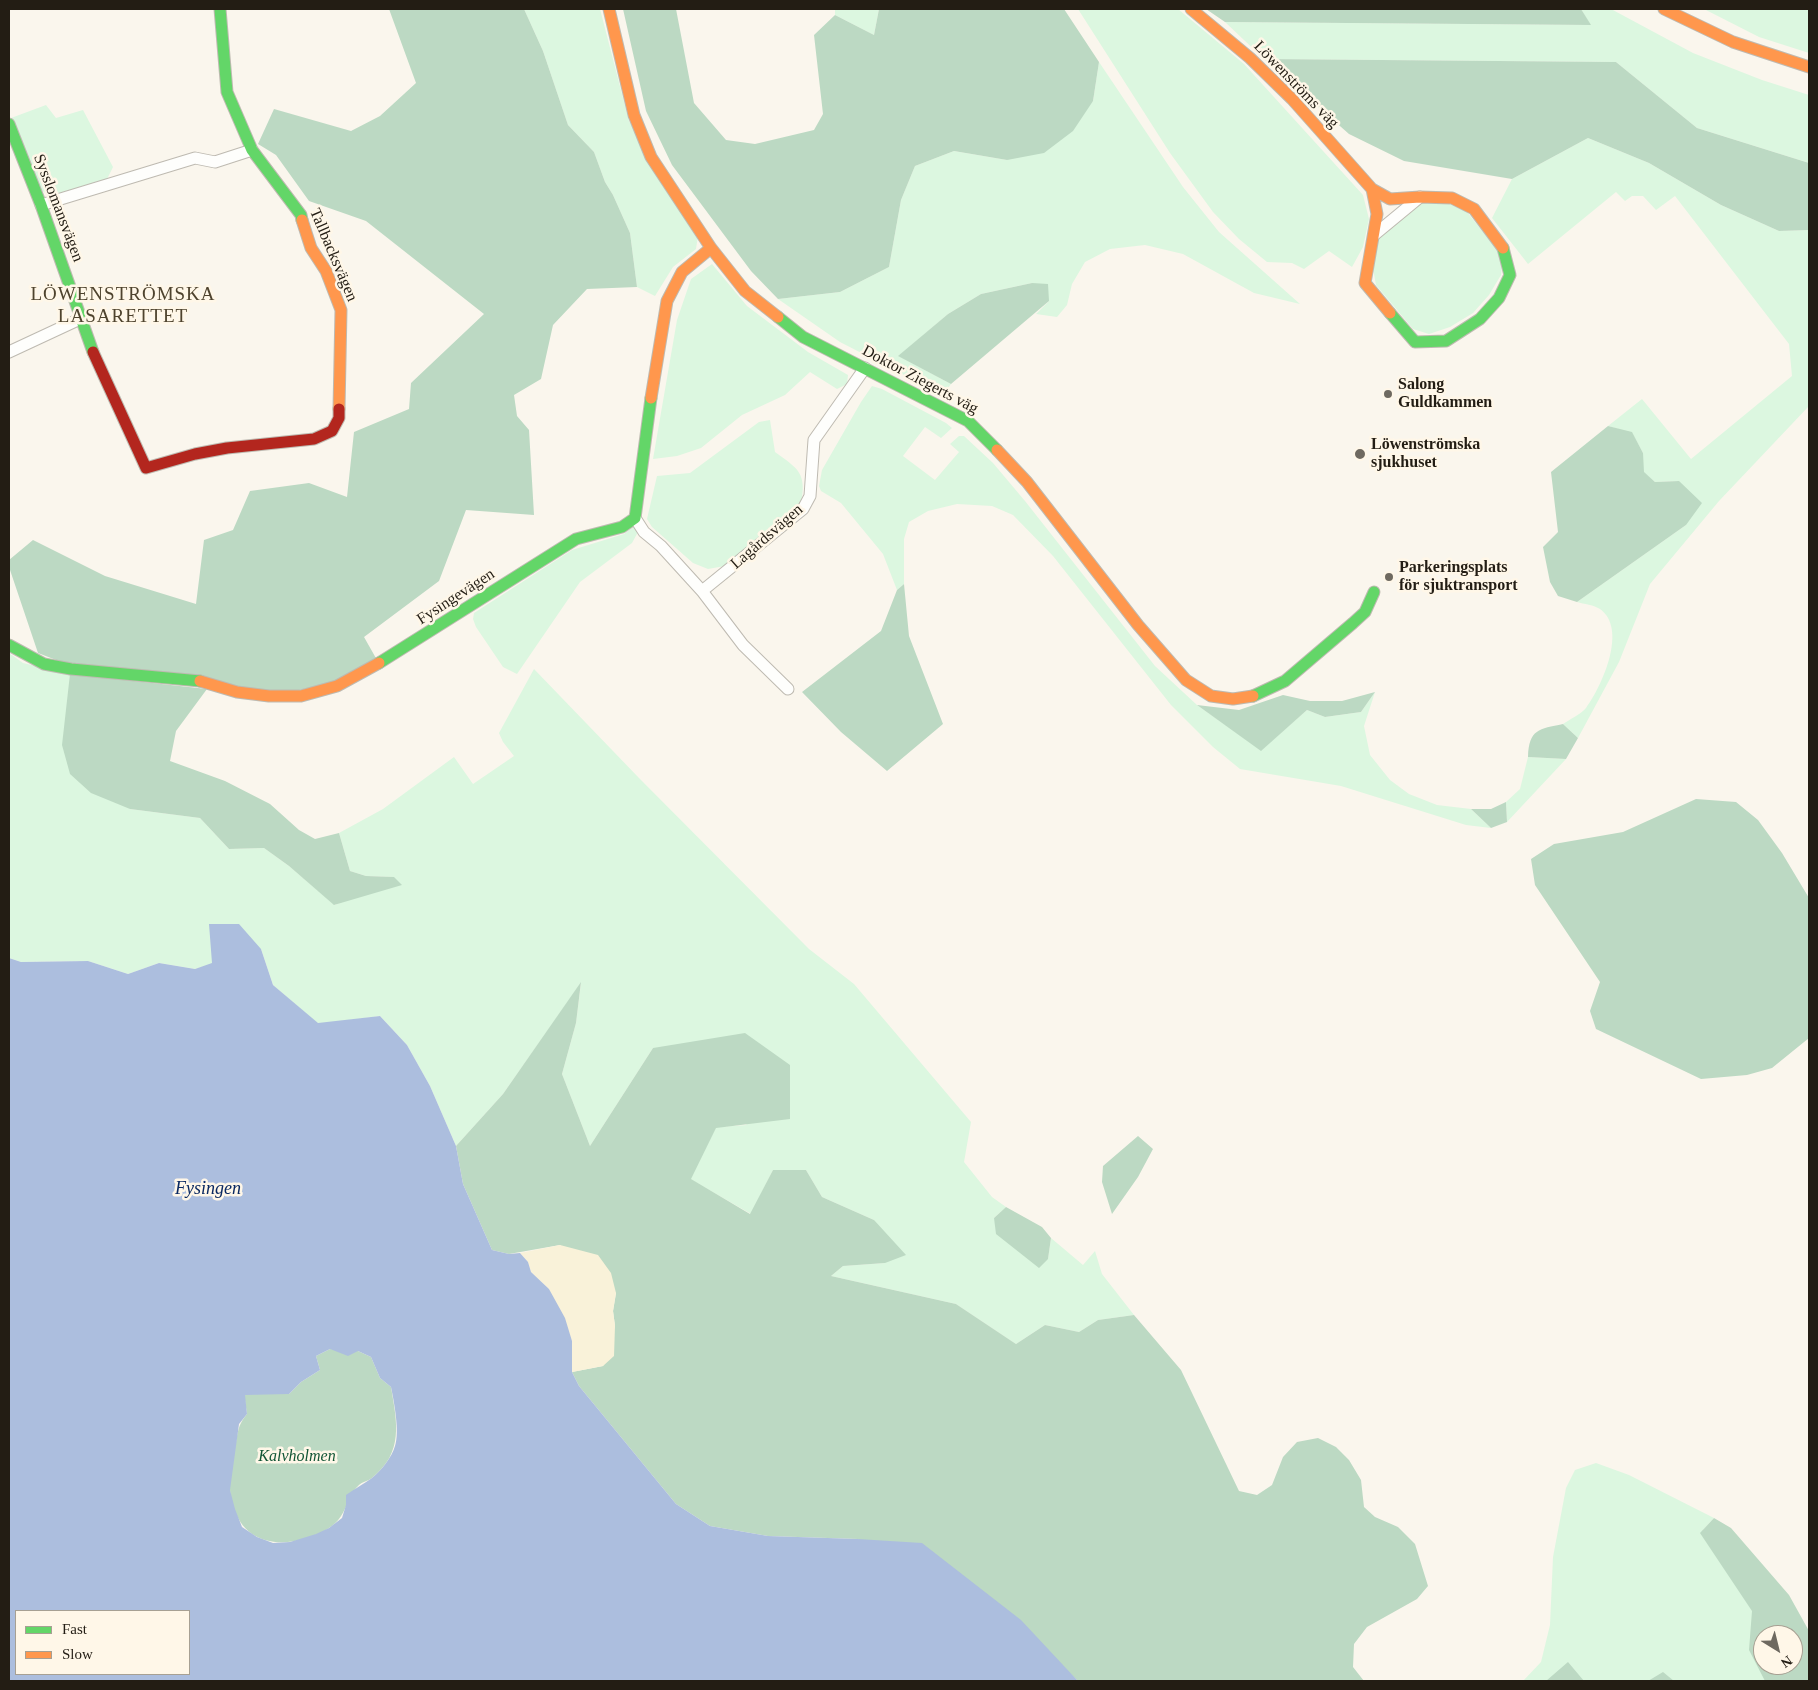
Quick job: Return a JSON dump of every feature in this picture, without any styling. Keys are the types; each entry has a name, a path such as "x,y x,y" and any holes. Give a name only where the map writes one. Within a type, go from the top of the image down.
{"street":[{"name":"Tallbacksvägen","path":"146,468 195,454 227,448 314,439 332,431 339,418 341,310 326,271 311,248 301,215 252,150 227,92 220,9"},
{"name":"Doktor Ziegerts väg","path":"609,9 634,115 651,157 712,248 745,291 803,337 968,421 1027,482 1138,625 1186,680 1211,696 1233,699 1257,695 1285,682 1365,612 1374,592"},
{"name":"Löwenströms väg","path":"1191,9 1250,58 1292,100 1372,189 1390,199 1420,196 1452,198 1474,209 1504,250 1510,275 1499,298 1480,319 1446,340 1415,342 1365,283 1377,214 1372,189"},
{"path":"1664,9 1733,42 1809,66"},
{"name":"Sysslomansvägen","path":"9,124 41,205 96,360 146,468"},
{"path":"41,205 195,158 215,162 252,150"},
{"path":"1374,235 1420,196"},
{"path":"712,248 682,272 666,301 634,518 644,532 661,546 702,591 743,646 788,689"},
{"path":"9,352 82,318"},
{"name":"Lagårdsvägen","path":"702,591 803,509 810,496 814,440 864,368"},
{"name":"Fysingevägen","path":"9,645 44,664 201,681 237,692 269,696 301,696 337,686 402,650 576,539 622,527 634,518"}],"green space":[{"path":"389,9 524,9 543,51 568,125 594,152 605,182 630,233 637,287 587,289 553,325 541,379 514,395 517,416 529,430 534,515 466,510 439,581 364,637 377,660 335,682 295,691 266,691 69,665 38,653 9,567 9,560 33,540 105,576 196,604 204,540 233,530 250,491 309,483 347,497 354,432 409,409 411,383 484,314 366,221 309,201 276,155 258,144 274,109 351,131 380,116 416,83"},
{"path":"524,9 600,9 629,121 698,236 696,249 673,267 655,296 637,287 630,233 605,182 594,152 568,125 543,51"},
{"path":"623,9 676,9 694,103 726,140 755,144 814,130 823,114 814,35 835,15 874,35 879,9 1064,9 1099,62 1093,101 1073,131 1044,153 1007,160 954,151 915,166 901,200 889,267 840,292 778,299 751,271 672,165 646,111"},
{"path":"835,9 879,9 874,35 835,15"},
{"path":"1078,9 1178,9 1244,64 1363,195 1369,219 1363,247 1352,267 1329,251 1304,269 1292,263 1267,262 1239,239 1213,212 1170,153"},
{"path":"1206,9 1581,9 1591,25 1225,22"},
{"path":"1581,9 1611,9 1693,53 1762,80 1809,95 1809,163 1697,128 1616,62 1264,59 1225,22 1590,25"},
{"path":"1704,9 1809,9 1809,53 1759,37"},
{"path":"1264,59 1616,62 1697,128 1809,163 1809,230 1779,231 1721,205 1649,163 1588,138 1512,179 1404,161 1349,134"},
{"path":"1099,62 1183,187 1219,232 1300,304 1254,293 1183,254 1145,245 1110,249 1085,262 1072,284 1067,305 1057,317 1036,314 1049,301 1032,283 981,294 948,314 899,356 951,384 943,395 840,342 778,299 840,292 889,267 901,200 915,166 954,151 1007,160 1093,101"},
{"path":"46,105 56,118 83,110 113,167 106,181 51,198 39,188 11,118"},
{"path":"1588,138 1649,163 1721,205 1779,231 1809,230 1809,406 1719,501 1650,584 1619,662 1578,738 1563,724 1586,708 1599,686 1610,658 1612,630 1608,618 1600,609 1577,602 1686,525 1679,481 1655,482 1643,472 1643,453 1632,433 1608,426 1642,399 1691,459 1792,376 1789,344 1675,196 1656,210 1643,196 1632,196 1625,201 1616,192 1528,264 1492,218 1512,179"},
{"path":"1423,202 1447,203 1467,212 1499,252 1502,265 1501,275 1489,295 1473,313 1450,327 1429,334 1413,329 1376,285 1372,263 1377,240 1392,225"},
{"path":"712,264 747,306 808,352 848,375 847,384 837,389 810,372 785,395 742,415 701,448 677,456 653,459 677,320 691,279"},
{"path":"1032,283 1048,284 1049,301 951,384 898,356 948,314 981,294"},
{"path":"872,386 882,389 952,428 941,438 925,427 903,456 935,480 959,452 950,444 959,436 964,436 993,463 1155,666 1197,705 1261,750 1307,710 1325,717 1361,712 1375,692 1364,726 1370,755 1390,780 1409,794 1437,805 1471,809 1491,828 1466,825 1341,786 1240,769 1213,747 1171,705 1053,556 1013,515 992,506 957,504 928,511 909,522 904,539 904,584 897,590 883,554 841,503 821,491 819,486 822,470"},
{"path":"770,420 775,452 799,472 803,485 801,504 725,566 708,569 693,563 652,527 647,519 657,476 690,473 759,422"},
{"path":"1608,426 1632,432 1643,453 1644,472 1655,482 1679,481 1702,503 1686,525 1577,602 1558,596 1550,582 1543,547 1558,532 1551,472"},
{"path":"634,526 638,532 632,543 580,582 517,674 503,667 476,627 473,619 474,613 572,550 624,534"},
{"path":"904,584 909,636 943,724 887,771 841,732 802,692 881,631 897,590"},
{"path":"9,653 23,663 70,674 130,809 200,818 229,849 264,848 289,866 335,905 393,877 366,876 350,871 339,833 383,809 454,757 473,784 514,756 503,742 499,733 534,669 809,949 854,984 971,1122 964,1162 992,1197 1006,1207 994,1218 1048,1259 1051,1238 1083,1265 1095,1251 1102,1274 1134,1315 1098,1320 1079,1332 1045,1325 1016,1344 956,1304 831,1276 843,1266 885,1263 874,1220 822,1197 806,1170 773,1170 751,1214 690,1179 716,1127 747,1125 653,1048 590,1146 562,1074 576,1023 581,983 503,1094 456,1146 430,1086 407,1045 380,1016 318,1024 273,985 261,949 195,969 159,963 128,974 88,961 21,962 9,958"},
{"path":"70,674 207,689 176,731 170,761 225,781 270,804 299,830 315,839 339,833 350,871 366,876 394,877 402,885 334,905 289,866 264,848 229,849 200,818 130,809 91,793 70,774 62,745"},
{"path":"1375,692 1361,712 1325,717 1307,710 1261,751 1197,705 1239,710 1283,695 1310,701 1342,701"},
{"path":"1563,724 1578,738 1566,759 1528,757 1531,741 1537,732 1548,727"},
{"path":"1528,757 1566,759 1507,822 1506,802 1520,789"},
{"path":"1696,799 1736,802 1758,820 1782,853 1809,898 1809,1038 1772,1068 1747,1075 1701,1079 1596,1029 1590,1011 1600,982 1535,885 1531,859 1554,844 1623,832"},
{"path":"1506,802 1507,822 1491,828 1471,809 1491,809"},
{"path":"581,982 576,1023 562,1074 590,1146 653,1048 745,1033 790,1065 790,1119 716,1128 691,1179 750,1214 773,1170 806,1170 822,1197 874,1220 906,1255 885,1263 843,1266 831,1276 956,1304 1016,1344 1045,1325 1079,1332 1098,1320 1134,1315 1181,1370 1239,1491 1257,1495 1272,1485 1283,1457 1297,1442 1318,1438 1336,1447 1349,1460 1361,1480 1364,1507 1375,1517 1398,1527 1415,1544 1428,1586 1417,1599 1367,1627 1354,1644 1353,1667 1364,1681 1078,1681 1062,1666 858,1539 768,1536 710,1526 676,1504 579,1386 572,1372 603,1366 615,1326 613,1311 616,1293 560,1245 509,1254 492,1250 463,1184 456,1146 503,1094"},
{"path":"1138,1136 1153,1149 1138,1177 1112,1214 1102,1182 1103,1166"},
{"path":"1006,1207 1042,1227 1051,1238 1048,1259 1039,1268 996,1234 994,1218"},
{"name":"Kalvholmen","path":"330,1349 358,1351 371,1357 380,1378 391,1387 396,1425 394,1447 382,1468 372,1478 360,1484 354,1490 340,1518 329,1528 301,1540 273,1542 260,1538 248,1531 239,1520 230,1492 231,1471 238,1432 247,1414 244,1394 289,1394 301,1382 320,1370 316,1356"},
{"path":"1596,1463 1629,1475 1714,1518 1703,1530 1768,1625 1753,1625 1753,1675 1792,1675 1809,1681 1523,1681 1541,1662 1550,1625 1553,1557 1566,1488 1575,1470"},
{"path":"1714,1518 1731,1528 1789,1595 1809,1631 1809,1681 1765,1681 1762,1675 1803,1675 1803,1625 1753,1625 1753,1658 1749,1650 1752,1611 1700,1533"},
{"path":"1568,1662 1584,1681 1546,1681"},
{"path":"1663,1672 1674,1681 1648,1681"}],"sand":[{"path":"560,1245 598,1255 611,1273 616,1293 613,1311 615,1326 614,1356 603,1366 572,1372 572,1341 549,1289 531,1272 528,1262 520,1253"}],"water":[{"name":"Fysingen","path":"209,924 239,924 261,949 273,985 318,1023 380,1016 407,1045 430,1086 456,1146 463,1184 492,1250 509,1254 520,1253 528,1262 531,1272 549,1289 565,1318 572,1341 572,1372 579,1386 676,1504 710,1526 768,1536 922,1543 1021,1620 1078,1681 9,1681 9,958 21,962 88,961 128,974 159,963 195,969 212,963","holes":["330,1349 348,1356 358,1351 371,1357 380,1378 391,1387 397,1425 394,1450 379,1472 346,1495 346,1505 342,1518 329,1528 290,1542 273,1543 257,1537 242,1527 230,1490 239,1424 247,1414 245,1395 289,1394 301,1382 320,1370 316,1356"]}],"traffic: fast":[{"path":"220,9 227,92 252,150 301,215 302,220"},
{"path":"9,124 41,205 93,352"},
{"path":"1390,313 1415,342 1446,341 1480,319 1499,298 1510,275 1503,248"},
{"path":"778,317 803,337 968,421 997,450"},
{"path":"379,663 576,539 622,527 635,518 651,398"},
{"path":"1253,696 1285,681 1353,623 1365,612 1374,592"},
{"path":"9,645 44,664 71,669 200,681"}],"traffic: slow":[{"path":"609,9 634,115 651,157 711,248 745,291 778,317"},
{"path":"1191,9 1250,58 1292,99 1372,189 1390,199 1420,197 1452,198 1474,209 1503,248"},
{"path":"1664,9 1733,42 1809,67"},
{"path":"1372,189 1377,214 1365,283 1390,313"},
{"path":"302,220 311,248 326,271 341,310 339,409"},
{"path":"651,398 667,301 682,272 711,248"},
{"path":"997,450 1027,482 1138,625 1186,680 1211,696 1233,699 1253,696"},
{"path":"200,681 237,692 269,696 301,696 337,686 379,663"}],"traffic: jam":[{"path":"93,352 146,468 195,454 227,448 314,439 332,431 339,418 339,409"}],"place":[{"name":"Salong Guldkammen","path":"1388,394"},
{"name":"Löwenströmska sjukhuset","path":"1360,454"},
{"name":"Parkeringsplats för sjuktransport","path":"1389,577"}],"district":[{"name":"LÖWENSTRÖMSKA LASARETTET","path":"123,306"}]}
